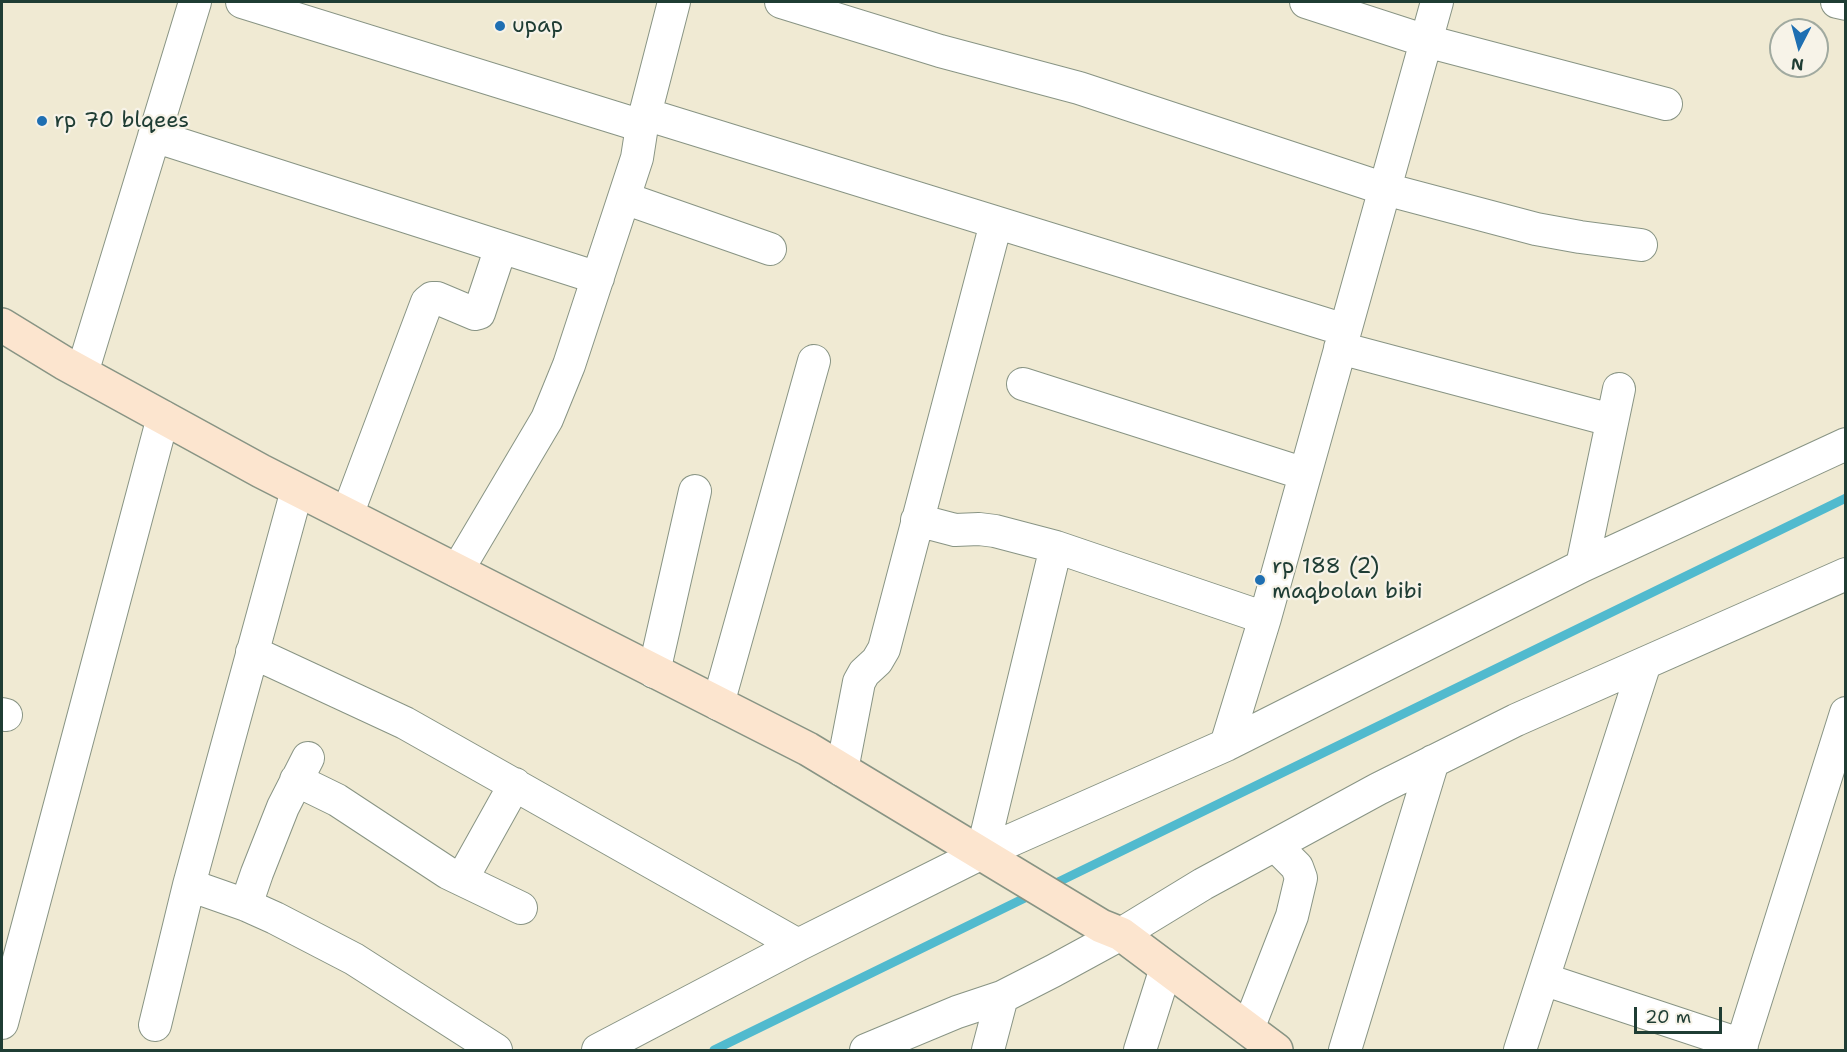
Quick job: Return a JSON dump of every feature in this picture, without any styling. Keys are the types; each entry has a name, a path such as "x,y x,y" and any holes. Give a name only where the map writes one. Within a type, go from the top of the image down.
{"street":[{"path":"82,373 195,2"},
{"path":"242,2 996,223 1342,339 1611,420"},
{"path":"457,571 547,419 569,365 637,158 644,120 674,2"},
{"path":"782,2 940,51 1079,88 1385,189 1536,229 1641,245"},
{"path":"1306,2 1426,41 1666,104"},
{"path":"1226,745 1265,618 1437,2"},
{"path":"1836,2 1845,4"},
{"path":"154,136 598,278"},
{"path":"624,198 770,249"},
{"path":"842,770 859,682 884,649 996,223"},
{"path":"347,515 428,302 432,298 437,298 474,314 479,313 501,247"},
{"path":"2,325 82,373 297,490 808,749 1111,930 1276,1050"},
{"path":"718,704 814,360"},
{"path":"1023,384 1305,474"},
{"path":"1582,566 1619,389"},
{"path":"2,1023 163,417"},
{"path":"598,1050 798,945 982,853 1226,745 1582,566 1845,444"},
{"path":"155,1025 189,885 297,490"},
{"path":"654,672 695,491"},
{"path":"918,520 955,530 995,531 1056,547 1265,618"},
{"path":"982,853 1056,547"},
{"path":"866,1050 1002,996 1111,930 1203,884 1433,761 1516,720 1845,574"},
{"path":"252,652 405,723 798,945"},
{"path":"1520,1050 1645,663"},
{"path":"1543,979 1741,1048 1845,714"},
{"path":"1345,1050 1433,761"},
{"path":"246,905 271,836 302,769 337,800 442,869 520,908"},
{"path":"462,879 515,784"},
{"path":"1248,1029 1292,916 1301,878 1297,867 1275,845"},
{"path":"189,885 275,918 354,959 496,1050"},
{"path":"1140,1050 1166,968"},
{"path":"988,1050 1002,996"}],"waterway":[{"path":"1050,886 1846,498"},
{"path":"714,1050 1035,893"}],"place":[{"name":"upap","path":"500,26"},
{"name":"rp 70 blqees","path":"42,121"},
{"name":"rp 188 (2) maqbolan bibi","path":"1260,580"}]}
